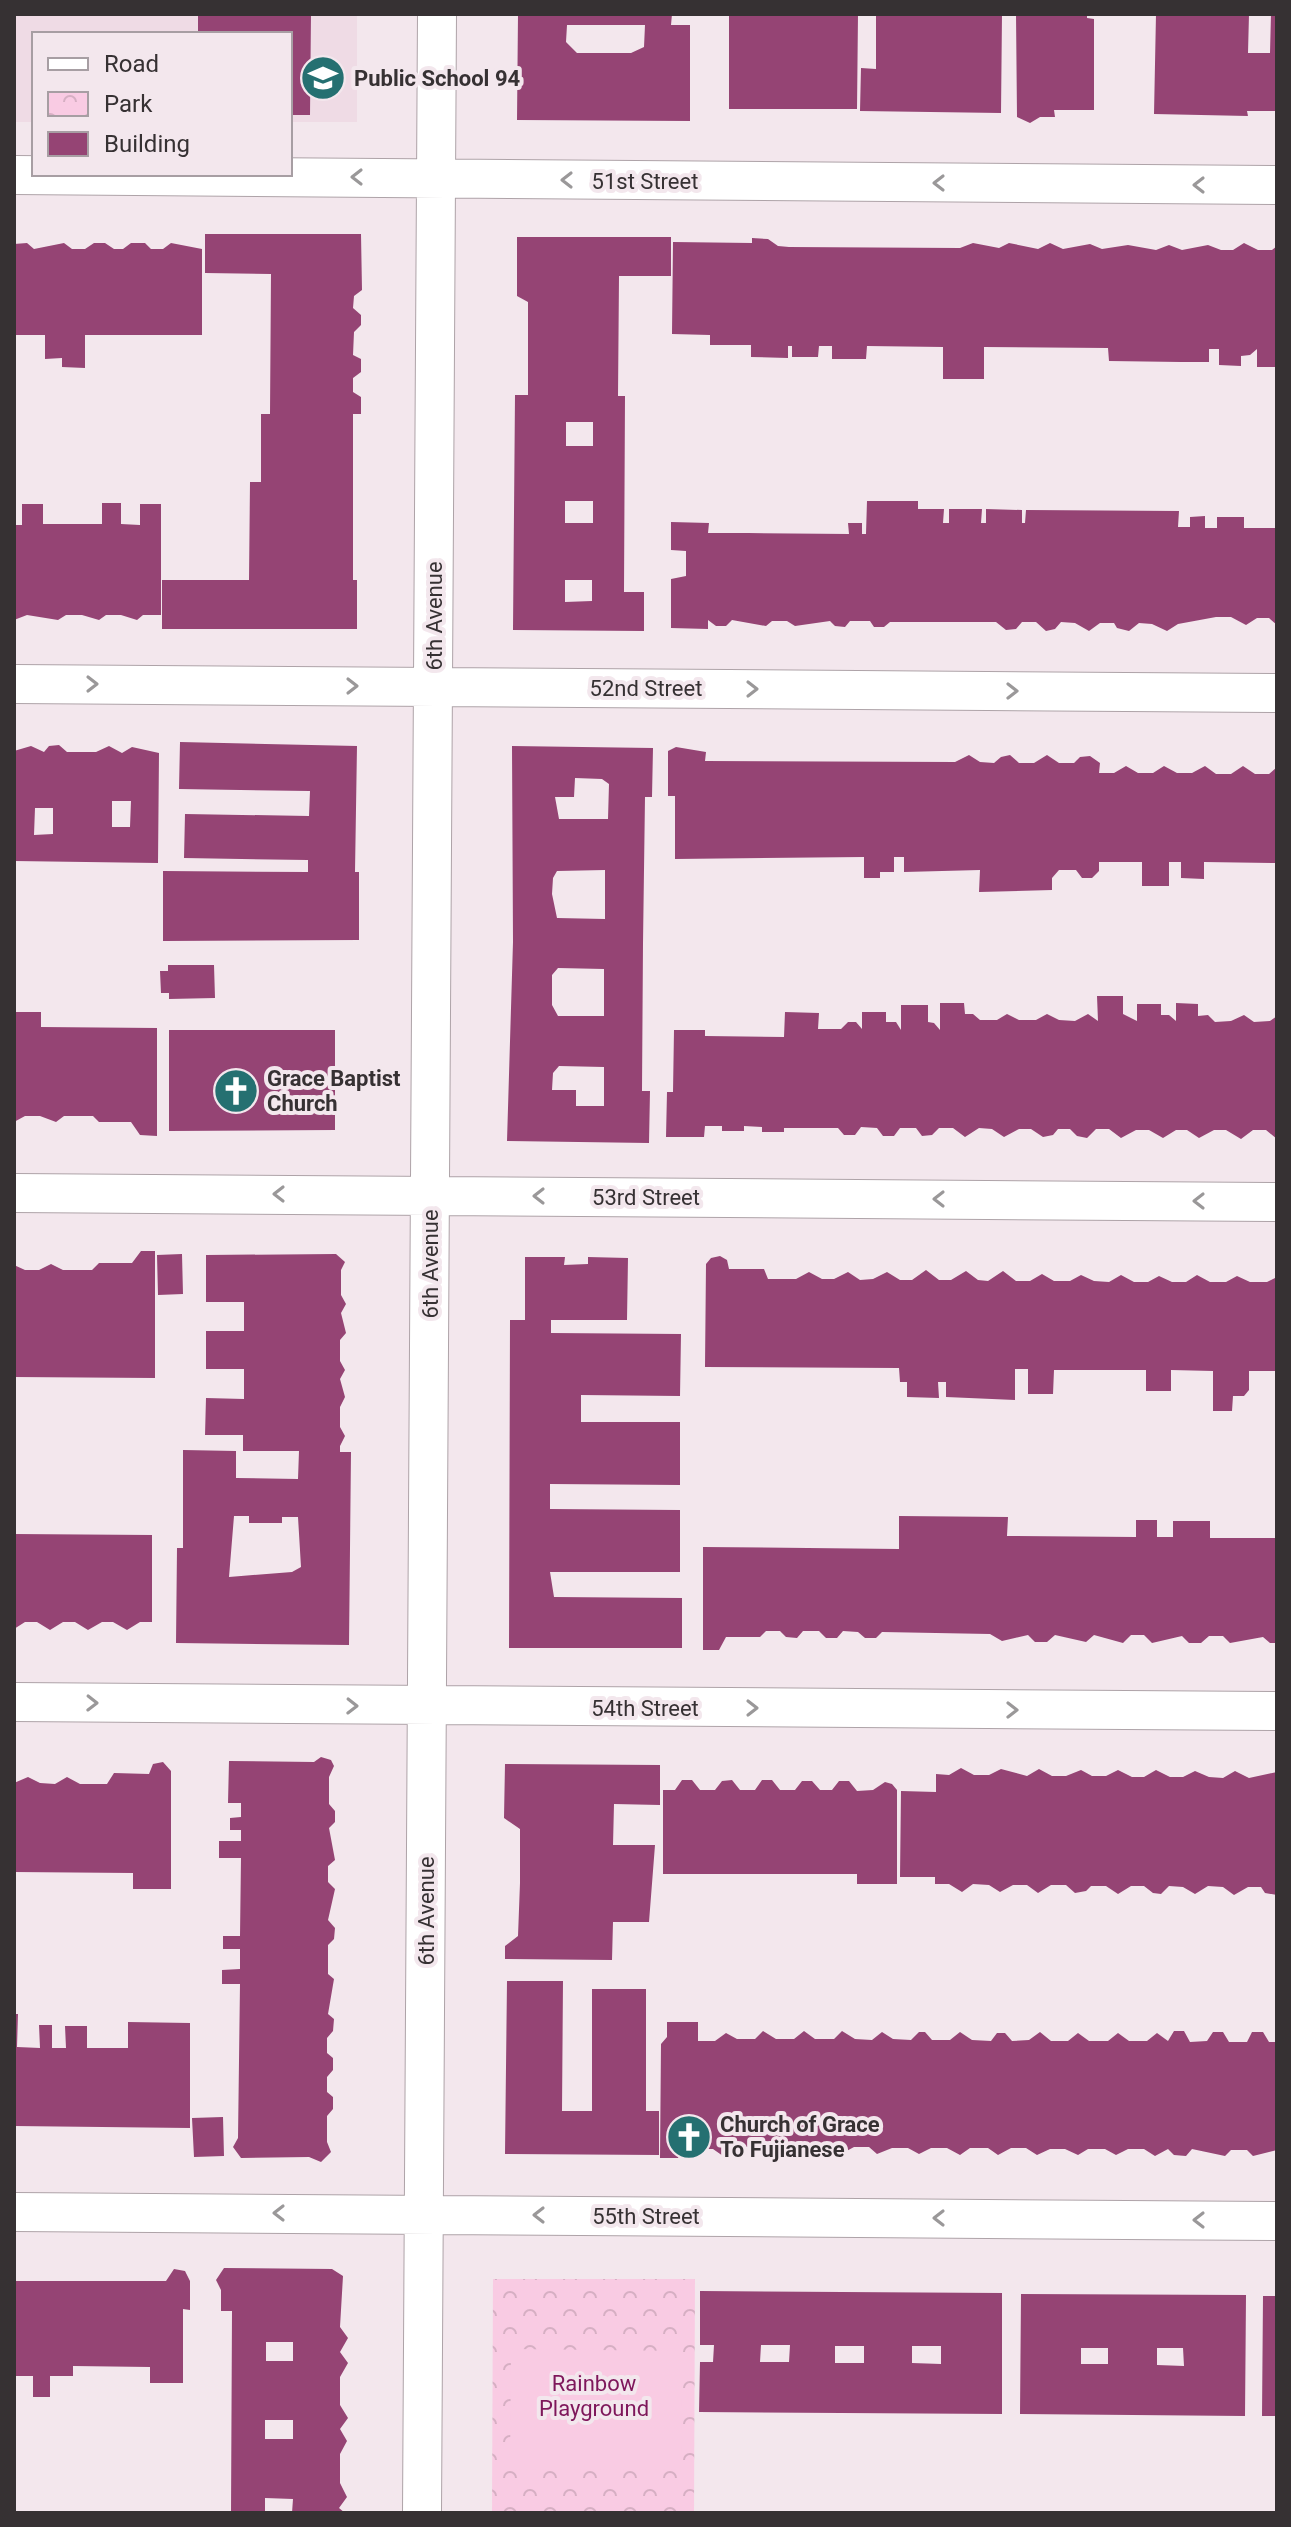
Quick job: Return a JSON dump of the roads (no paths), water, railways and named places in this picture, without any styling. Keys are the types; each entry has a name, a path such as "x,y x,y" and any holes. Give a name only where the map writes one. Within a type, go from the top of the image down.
{"street":[{"name":"6th Avenue","path":"422,2513 437,14"},
{"name":"51st Street","path":"154,176 1277,185"},
{"name":"52nd Street","path":"14,684 1277,693"},
{"name":"53rd Street","path":"14,1193 1277,1202"},
{"name":"54th Street","path":"14,1702 1277,1711"},
{"name":"55th Street","path":"14,2212 1277,2221"}],"place":[{"name":"Public School 94","path":"323,78"},
{"name":"Grace Baptist Church","path":"236,1091"},
{"name":"Church of Grace To Fujianese","path":"689,2137"}],"park label":[{"name":"Rainbow Playground","path":"594,2396"}]}
